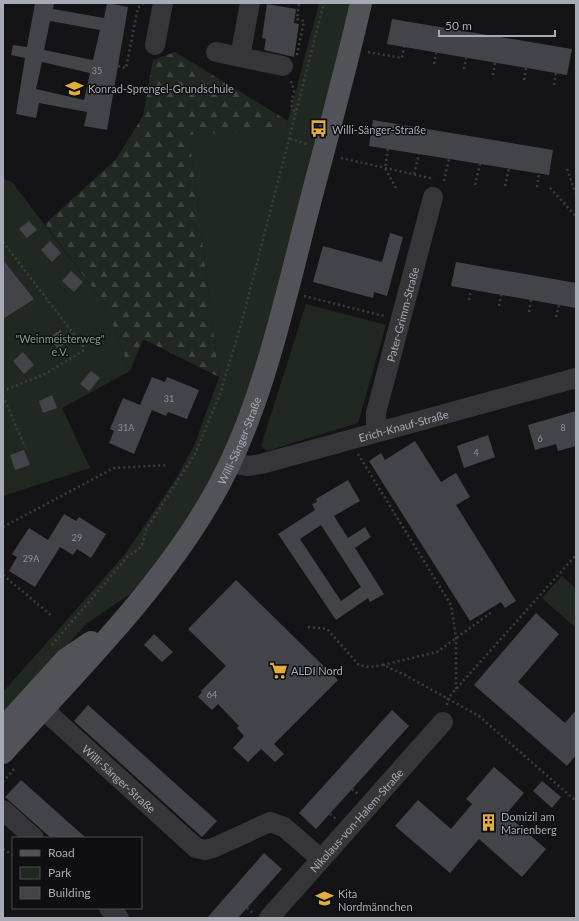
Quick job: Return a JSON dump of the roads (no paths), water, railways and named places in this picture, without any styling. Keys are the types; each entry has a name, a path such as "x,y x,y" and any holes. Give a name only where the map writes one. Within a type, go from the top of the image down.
{"main road":[{"name":"Willi-Sänger-Straße","path":"3,753 123,619 178,550 209,503 230,463 254,402 283,309 361,3"},
{"name":"Willi-Sänger-Straße","path":"3,728 66,659 123,619"}],"street":[{"path":"155,46 163,3"},
{"path":"240,57 250,3"},
{"path":"216,52 283,66"},
{"name":"Pater-Grimm-Straße","path":"376,432 376,413 400,320 441,187"},
{"name":"Erich-Knauf-Straße","path":"230,463 249,466 260,464 576,378"},
{"name":"Willi-Sänger-Straße","path":"43,709 196,848 205,850 213,848 270,822 284,827 322,860"},
{"name":"Nikolaus-von-Halem-Straße","path":"269,918 444,722"},
{"path":"3,810 33,837"},
{"path":"110,909 119,918"}],"place":[{"name":"Konrad-Sprengel-Grundschule","path":"75,88"},
{"name":"Willi-Sänger-Straße","path":"319,129"},
{"name":"ALDI Nord","path":"278,670"},
{"name":"Domizil am Marienberg","path":"488,822"},
{"name":"Kita Nordmännchen","path":"325,899"}],"park label":[{"name":"\"Weinmeisterweg\" e.V.","path":"60,344"}]}
